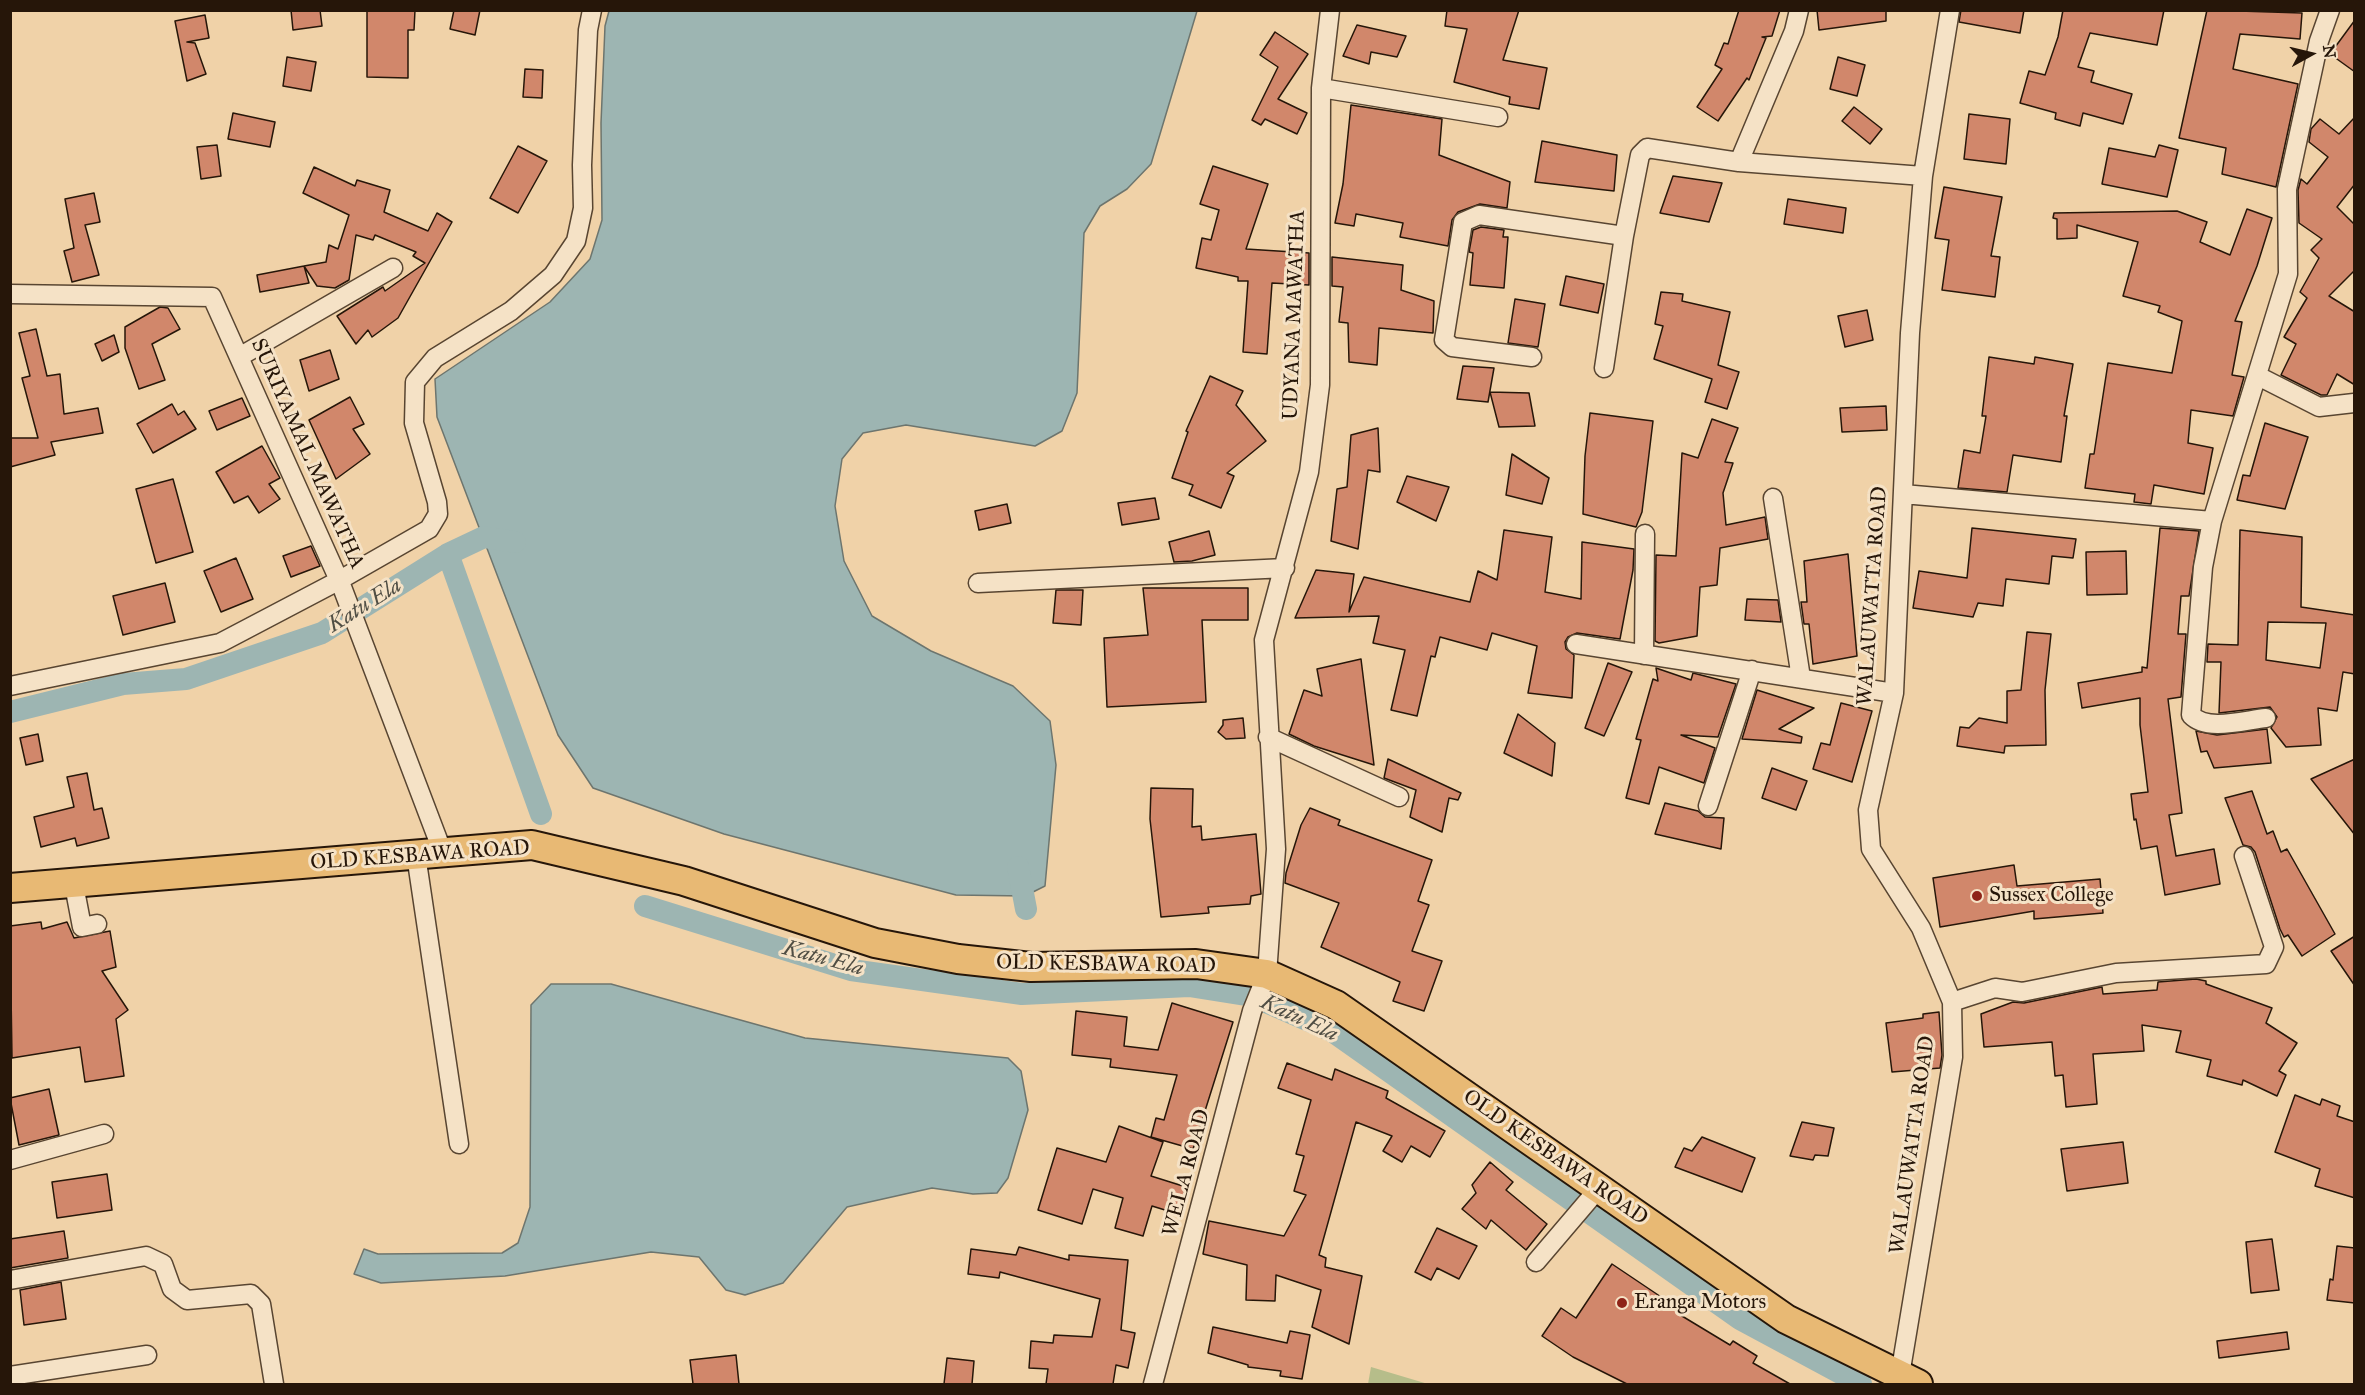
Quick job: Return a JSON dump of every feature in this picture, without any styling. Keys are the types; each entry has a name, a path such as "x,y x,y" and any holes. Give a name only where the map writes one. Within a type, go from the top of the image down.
{"main road":[{"name":"OLD KESBAWA ROAD","path":"10,888 74,885 532,845 684,881 875,943 958,959 1031,967 1196,964 1265,980 1336,1005 1786,1319 1909,1380"}],"street":[{"path":"10,686 220,643 340,584 429,529 435,522 437,502 414,423 416,382 423,370 435,358 511,310 553,275 576,241 583,208 582,165 588,30 592,10"},
{"name":"UDYANA MAWATHA","path":"1265,980 1276,849 1264,640 1309,472 1320,386 1321,88 1330,10"},
{"path":"1739,162 1794,31 1799,10"},
{"name":"WALAUWATTA ROAD","path":"1909,1380 1953,1057 1952,1002 1921,928 1871,849 1869,810 1894,693 1910,333 1923,176 1950,10"},
{"path":"2266,718 2208,724 2197,721 2192,714 2204,567 2212,521 2288,274 2287,189 2319,41 2330,10"},
{"path":"1321,88 1498,117"},
{"path":"1604,368 1624,236 1640,155 1647,148 1739,162 1923,176"},
{"path":"1532,357 1452,347 1444,340 1463,222 1479,215 1624,236"},
{"path":"239,357 393,268"},
{"name":"SURIYAMAL MAWATHA","path":"10,294 212,297 361,634 430,854 459,1144"},
{"path":"2258,376 2319,407 2355,403"},
{"path":"1902,494 2212,521"},
{"path":"1773,498 1802,678"},
{"path":"1644,656 1645,534"},
{"path":"978,583 1285,568"},
{"path":"1576,644 1894,693"},
{"path":"1708,806 1752,670"},
{"path":"1268,737 1399,797"},
{"path":"1952,1002 1995,988 2022,992 2116,973 2266,964 2274,947 2244,856"},
{"path":"74,885 82,927 97,924"},
{"name":"WELA ROAD","path":"1153,1384 1252,1011 1265,980"},
{"path":"10,1160 104,1134"},
{"path":"1536,1262 1599,1188"},
{"path":"10,1280 146,1256 163,1264 172,1289 187,1300 251,1294 261,1304 274,1384"},
{"path":"10,1376 147,1355"}],"green space":[{"path":"1371,1367 1428,1384 1368,1384"}],"water":[{"path":"609,11 1197,11 1151,164 1127,189 1100,206 1084,233 1077,393 1062,431 1035,446 906,425 863,433 842,459 835,506 844,561 872,616 931,651 1013,686 1050,721 1056,765 1045,886 1025,896 956,895 724,834 593,788 558,735 437,417 435,379 550,302 590,259 602,220 601,123 605,26"},
{"path":"551,984 611,984 805,1038 1008,1058 1021,1071 1028,1110 1008,1178 997,1193 973,1194 932,1188 847,1207 783,1283 745,1295 726,1290 699,1257 651,1252 505,1276 381,1283 354,1274 364,1249 378,1254 502,1253 518,1243 530,1207 531,1005"}],"building":[{"path":"291,10 320,10 322,26 293,30"},
{"path":"367,10 415,10 414,30 408,30 408,78 367,77"},
{"path":"454,10 480,10 475,35 450,29"},
{"path":"1447,10 1519,10 1503,60 1547,68 1539,109 1509,104 1510,97 1454,82 1467,29 1445,26"},
{"path":"1739,10 1780,10 1772,36 1762,37 1766,38 1749,80 1747,78 1718,121 1697,107 1722,69 1715,65 1724,43 1728,44"},
{"path":"1817,10 1886,10 1886,21 1819,30"},
{"path":"1961,10 2024,10 2020,33 1959,22"},
{"path":"2063,10 2164,10 2157,45 2090,33 2078,67 2094,71 2091,82 2132,94 2123,124 2083,113 2080,126 2055,119 2056,113 2020,103 2029,71 2045,75 2058,37"},
{"path":"2207,10 2302,13 2300,39 2240,34 2233,69 2298,84 2276,187 2222,174 2226,148 2179,138"},
{"path":"205,15 209,38 187,42 195,43 206,74 187,81 175,21"},
{"path":"2355,20 2355,72 2330,54"},
{"path":"1357,25 1406,36 1397,57 1371,52 1369,64 1343,56"},
{"path":"1275,32 1308,54 1278,99 1307,113 1297,134 1265,119 1261,125 1252,120 1278,67 1260,55"},
{"path":"287,57 316,62 311,91 283,86"},
{"path":"1838,57 1865,65 1857,96 1830,89"},
{"path":"525,69 543,70 542,98 523,97"},
{"path":"1351,105 1442,119 1439,155 1510,182 1507,208 1480,204 1458,212 1452,220 1448,246 1400,237 1403,223 1356,214 1354,226 1335,223 1343,184"},
{"path":"1854,107 1882,129 1870,144 1842,121"},
{"path":"233,113 275,122 270,147 228,139"},
{"path":"1969,114 2010,119 2006,164 1964,159"},
{"path":"2355,117 2355,184 2337,207 2355,225 2355,270 2329,296 2355,312 2355,385 2337,374 2327,395 2321,395 2281,375 2296,344 2284,337 2307,298 2300,292 2319,258 2311,250 2322,239 2299,223 2298,190 2301,179 2307,184 2328,157 2309,142 2311,129 2320,119 2339,134"},
{"path":"1542,141 1617,155 1614,191 1535,182"},
{"path":"217,145 221,176 201,179 197,147"},
{"path":"2159,145 2178,150 2167,197 2102,184 2109,148 2155,157"},
{"path":"518,146 547,161 518,213 490,198"},
{"path":"1213,166 1268,184 1246,249 1309,253 1309,285 1272,283 1267,354 1243,352 1248,281 1238,281 1238,277 1196,268 1202,238 1211,240 1219,210 1200,204"},
{"path":"314,167 355,186 357,180 390,190 384,212 428,231 437,213 452,222 398,318 372,337 368,330 356,344 337,316 383,287 385,291 425,263 413,256 416,252 375,235 373,240 356,235 349,280 335,288 317,286 304,266 326,262 329,245 338,249 349,215 303,193"},
{"path":"1673,176 1722,183 1709,222 1660,213"},
{"path":"1944,187 2002,197 1991,256 2000,257 1995,297 1942,290 1949,240 1935,238"},
{"path":"94,193 100,222 85,225 99,275 72,282 64,251 74,248 65,199"},
{"path":"1788,199 1846,208 1843,233 1784,224"},
{"path":"2247,209 2272,218 2257,266 2235,321 2242,322 2232,375 2244,377 2233,416 2191,410 2188,443 2213,448 2204,494 2154,485 2151,504 2134,502 2135,494 2085,488 2090,454 2094,454 2108,363 2172,373 2182,321 2158,312 2160,306 2123,296 2138,242 2077,225 2077,238 2057,239 2057,219 2053,218 2054,213 2177,211 2207,222 2200,242 2230,255"},
{"path":"1481,227 1504,230 1503,237 1508,237 1504,288 1470,285 1473,253 1469,252 1473,230"},
{"path":"1332,257 1403,265 1401,290 1434,301 1433,333 1379,328 1377,365 1349,362 1348,323 1339,322 1343,287 1332,286"},
{"path":"304,266 309,283 260,292 257,275"},
{"path":"1566,276 1604,284 1598,313 1560,305"},
{"path":"1661,292 1683,294 1682,301 1730,312 1718,365 1739,372 1727,409 1705,402 1712,379 1654,359 1663,326 1655,324"},
{"path":"1515,299 1545,304 1538,347 1508,343"},
{"path":"160,307 168,308 180,329 152,344 165,380 139,389 125,348 125,327"},
{"path":"1867,310 1873,340 1845,347 1838,316"},
{"path":"36,329 47,376 60,374 64,414 98,408 103,433 51,442 55,455 10,467 10,438 38,438 22,378 30,376 19,333"},
{"path":"114,335 119,352 102,361 95,344"},
{"path":"330,350 339,379 309,391 300,360"},
{"path":"1989,357 2034,364 2035,357 2073,364 2064,416 2067,416 2061,462 2013,455 2007,492 1958,488 1964,450 1980,453 1986,416 1982,416"},
{"path":"1463,366 1494,368 1488,402 1457,399"},
{"path":"1210,376 1243,391 1236,405 1266,441 1227,473 1234,476 1221,508 1189,495 1193,485 1172,478 1188,432 1186,431"},
{"path":"1490,392 1529,393 1535,426 1499,427"},
{"path":"350,397 364,424 353,429 370,454 336,479 309,420"},
{"path":"242,398 250,416 217,430 209,411"},
{"path":"172,404 178,415 184,411 196,429 153,453 137,424"},
{"path":"1886,406 1887,430 1842,432 1840,408"},
{"path":"1590,413 1653,421 1642,512 1636,527 1583,514 1585,456"},
{"path":"1712,419 1738,428 1725,462 1733,463 1723,493 1726,525 1765,517 1768,539 1720,548 1717,585 1700,587 1697,636 1659,643 1655,641 1656,555 1676,556 1682,453 1698,458"},
{"path":"2265,423 2308,437 2285,509 2237,500 2243,475 2250,476"},
{"path":"1378,428 1380,472 1368,470 1358,549 1331,541 1337,489 1347,487 1351,435"},
{"path":"262,446 280,478 269,484 280,499 259,513 248,496 234,503 216,472"},
{"path":"1512,454 1549,478 1542,504 1506,495"},
{"path":"1407,476 1449,487 1436,521 1397,502"},
{"path":"173,479 193,552 156,563 136,489"},
{"path":"1155,498 1159,519 1122,525 1118,503"},
{"path":"1007,504 1011,523 979,530 975,511"},
{"path":"1972,528 2076,539 2073,558 2052,556 2049,584 2006,579 2003,606 1978,603 1973,617 1913,608 1919,571 1967,578"},
{"path":"2160,528 2199,531 2189,596 2181,596 2178,634 2186,634 2181,697 2168,699 2182,813 2169,815 2176,856 2214,849 2220,884 2165,895 2157,846 2141,849 2136,819 2134,820 2131,794 2148,792 2140,725 2140,698 2082,708 2078,683 2142,672 2142,667 2147,668"},
{"path":"1504,530 1552,537 1545,592 1581,599 1582,542 1634,549 1633,570 1620,639 1577,633 1568,637 1565,642 1566,649 1574,655 1572,698 1528,693 1537,646 1492,633 1487,650 1440,637 1435,657 1431,656 1417,716 1391,710 1405,650 1373,643 1379,616 1295,618 1316,570 1354,574 1349,612 1364,577 1470,602 1478,571 1497,580"},
{"path":"2240,530 2302,537 2301,607 2355,615 2355,674 2343,672 2337,711 2318,708 2321,745 2286,747 2271,728 2277,717 2270,707 2219,713 2221,662 2207,662 2208,644 2238,645","holes":["2268,622 2326,623 2320,668 2266,660"]},
{"path":"1209,531 1215,555 1192,561 1174,562 1169,542"},
{"path":"311,546 320,566 291,577 283,556"},
{"path":"2126,551 2127,594 2087,595 2086,552"},
{"path":"1848,554 1857,656 1813,664 1809,624 1804,624 1801,602 1807,602 1804,561"},
{"path":"236,558 253,599 221,612 204,571"},
{"path":"165,583 175,622 123,635 113,596"},
{"path":"1143,588 1248,588 1248,620 1202,620 1206,702 1107,707 1104,638 1148,635"},
{"path":"1056,590 1083,590 1081,625 1053,623"},
{"path":"1747,599 1778,600 1781,622 1745,620"},
{"path":"2027,632 2051,634 2045,690 2046,745 2005,746 2004,753 1957,746 1960,727 1969,728 1979,718 2007,723 2007,691 2021,690"},
{"path":"1361,659 1374,765 1314,746 1289,734 1304,690 1322,696 1317,669"},
{"path":"1608,663 1632,672 1604,736 1585,728"},
{"path":"1656,668 1691,680 1693,673 1736,684 1718,737 1681,735 1715,748 1704,783 1659,767 1649,804 1626,798 1641,740 1636,739 1653,679 1658,681"},
{"path":"1757,690 1814,708 1779,729 1802,737 1801,743 1742,739"},
{"path":"1841,703 1872,711 1852,782 1813,769 1821,743 1830,745"},
{"path":"1518,714 1555,743 1552,776 1504,753"},
{"path":"1243,718 1245,738 1226,739 1218,732 1223,725 1223,720"},
{"path":"2267,729 2271,763 2214,768 2207,751 2201,752 2196,731 2217,735"},
{"path":"38,734 43,761 26,765 20,738"},
{"path":"1388,759 1461,793 1458,800 1449,798 1442,832 1410,817 1416,790 1384,778"},
{"path":"2355,759 2355,835 2311,779"},
{"path":"1772,768 1807,781 1796,810 1762,798"},
{"path":"87,773 94,810 102,808 109,838 77,846 75,838 41,847 34,817 74,807 67,777"},
{"path":"1151,788 1193,789 1192,827 1201,826 1202,840 1256,834 1261,894 1251,896 1250,904 1208,907 1209,913 1161,917 1150,819"},
{"path":"2252,791 2267,834 2273,831 2281,852 2287,849 2335,934 2302,956 2288,935 2284,937 2280,929 2255,852 2251,847 2243,845 2225,798"},
{"path":"1665,803 1698,811 1705,817 1724,818 1721,849 1655,834"},
{"path":"1310,808 1340,820 1338,825 1432,860 1418,901 1429,905 1412,951 1442,961 1424,1011 1393,1001 1400,982 1321,947 1339,903 1285,883 1301,825"},
{"path":"2014,865 2017,886 2100,879 2103,913 2034,919 2034,911 1940,927 1933,878"},
{"path":"41,922 42,929 67,922 74,938 110,931 116,967 102,971 128,1010 116,1019 124,1076 85,1082 80,1047 12,1058 10,926"},
{"path":"2355,936 2355,986 2331,951"},
{"path":"2196,979 2272,1008 2266,1023 2297,1043 2279,1071 2286,1075 2277,1096 2243,1080 2242,1085 2207,1076 2211,1060 2176,1052 2181,1031 2142,1025 2144,1051 2093,1054 2097,1104 2066,1107 2063,1075 2055,1076 2052,1042 1984,1047 1981,1014 2013,1002 2024,1003 2102,987 2103,994 2157,990 2158,982"},
{"path":"1172,1003 1233,1022 1193,1149 1151,1137 1156,1118 1164,1120 1177,1075 1110,1067 1111,1059 1072,1055 1076,1011 1127,1017 1124,1046 1158,1050"},
{"path":"1939,1012 1942,1055 1940,1068 1892,1072 1886,1023 1923,1018 1923,1014"},
{"path":"1287,1063 1332,1080 1335,1069 1388,1091 1386,1098 1445,1131 1430,1157 1411,1146 1402,1162 1383,1151 1392,1136 1356,1122 1319,1255 1326,1258 1325,1267 1362,1276 1349,1344 1312,1327 1321,1290 1276,1275 1275,1301 1246,1300 1247,1265 1203,1254 1209,1221 1284,1236 1306,1195 1294,1191 1304,1156 1296,1154 1311,1100 1278,1088"},
{"path":"49,1089 59,1135 19,1145 10,1098"},
{"path":"2295,1095 2320,1105 2322,1099 2340,1106 2337,1116 2355,1122 2355,1198 2315,1186 2320,1169 2275,1152"},
{"path":"1802,1122 1834,1128 1828,1156 1815,1155 1813,1160 1790,1156"},
{"path":"1119,1126 1163,1142 1151,1176 1186,1187 1178,1214 1152,1206 1143,1236 1115,1228 1123,1198 1093,1189 1082,1224 1038,1210 1057,1148 1106,1162"},
{"path":"1702,1137 1755,1158 1742,1192 1675,1167 1684,1148 1692,1151"},
{"path":"2123,1142 2128,1183 2067,1191 2061,1149"},
{"path":"1490,1162 1513,1182 1506,1190 1547,1224 1526,1250 1491,1220 1486,1229 1462,1209 1476,1193 1472,1185"},
{"path":"107,1174 112,1210 57,1218 52,1182"},
{"path":"1437,1228 1477,1246 1459,1279 1437,1268 1431,1280 1415,1272"},
{"path":"64,1231 68,1258 10,1268 10,1239"},
{"path":"2272,1239 2279,1290 2251,1293 2246,1242"},
{"path":"2337,1246 2355,1248 2355,1303 2327,1300 2330,1279 2333,1280"},
{"path":"1019,1247 1069,1260 1069,1255 1128,1260 1121,1330 1135,1333 1128,1368 1116,1365 1113,1384 1046,1384 1048,1369 1029,1368 1031,1341 1053,1343 1054,1335 1092,1337 1100,1299 1000,1272 999,1278 968,1274 971,1249 1016,1255"},
{"path":"1612,1264 1679,1309 1677,1313 1730,1345 1733,1341 1757,1356 1753,1363 1790,1384 1627,1384 1573,1357 1542,1336 1561,1308 1576,1318"},
{"path":"61,1282 66,1319 24,1325 20,1290"},
{"path":"1213,1327 1287,1343 1290,1331 1310,1335 1302,1379 1280,1376 1281,1371 1248,1367 1248,1365 1208,1353"},
{"path":"2287,1332 2289,1349 2219,1358 2217,1341"},
{"path":"736,1355 739,1384 693,1384 690,1360"},
{"path":"947,1358 974,1361 972,1384 944,1384"}],"waterway":[{"path":"448,554 484,537 515,542"},
{"name":"Katu Ela","path":"10,712 123,684 186,679 322,633 448,554 541,814"},
{"path":"1018,867 1026,909"},
{"name":"Katu Ela","path":"645,906 851,970 1022,994 1189,986 1252,996 1332,1031 1740,1319 1861,1384"}],"place":[{"name":"Sussex College","path":"1977,896"},
{"name":"Eranga Motors","path":"1622,1303"}]}
